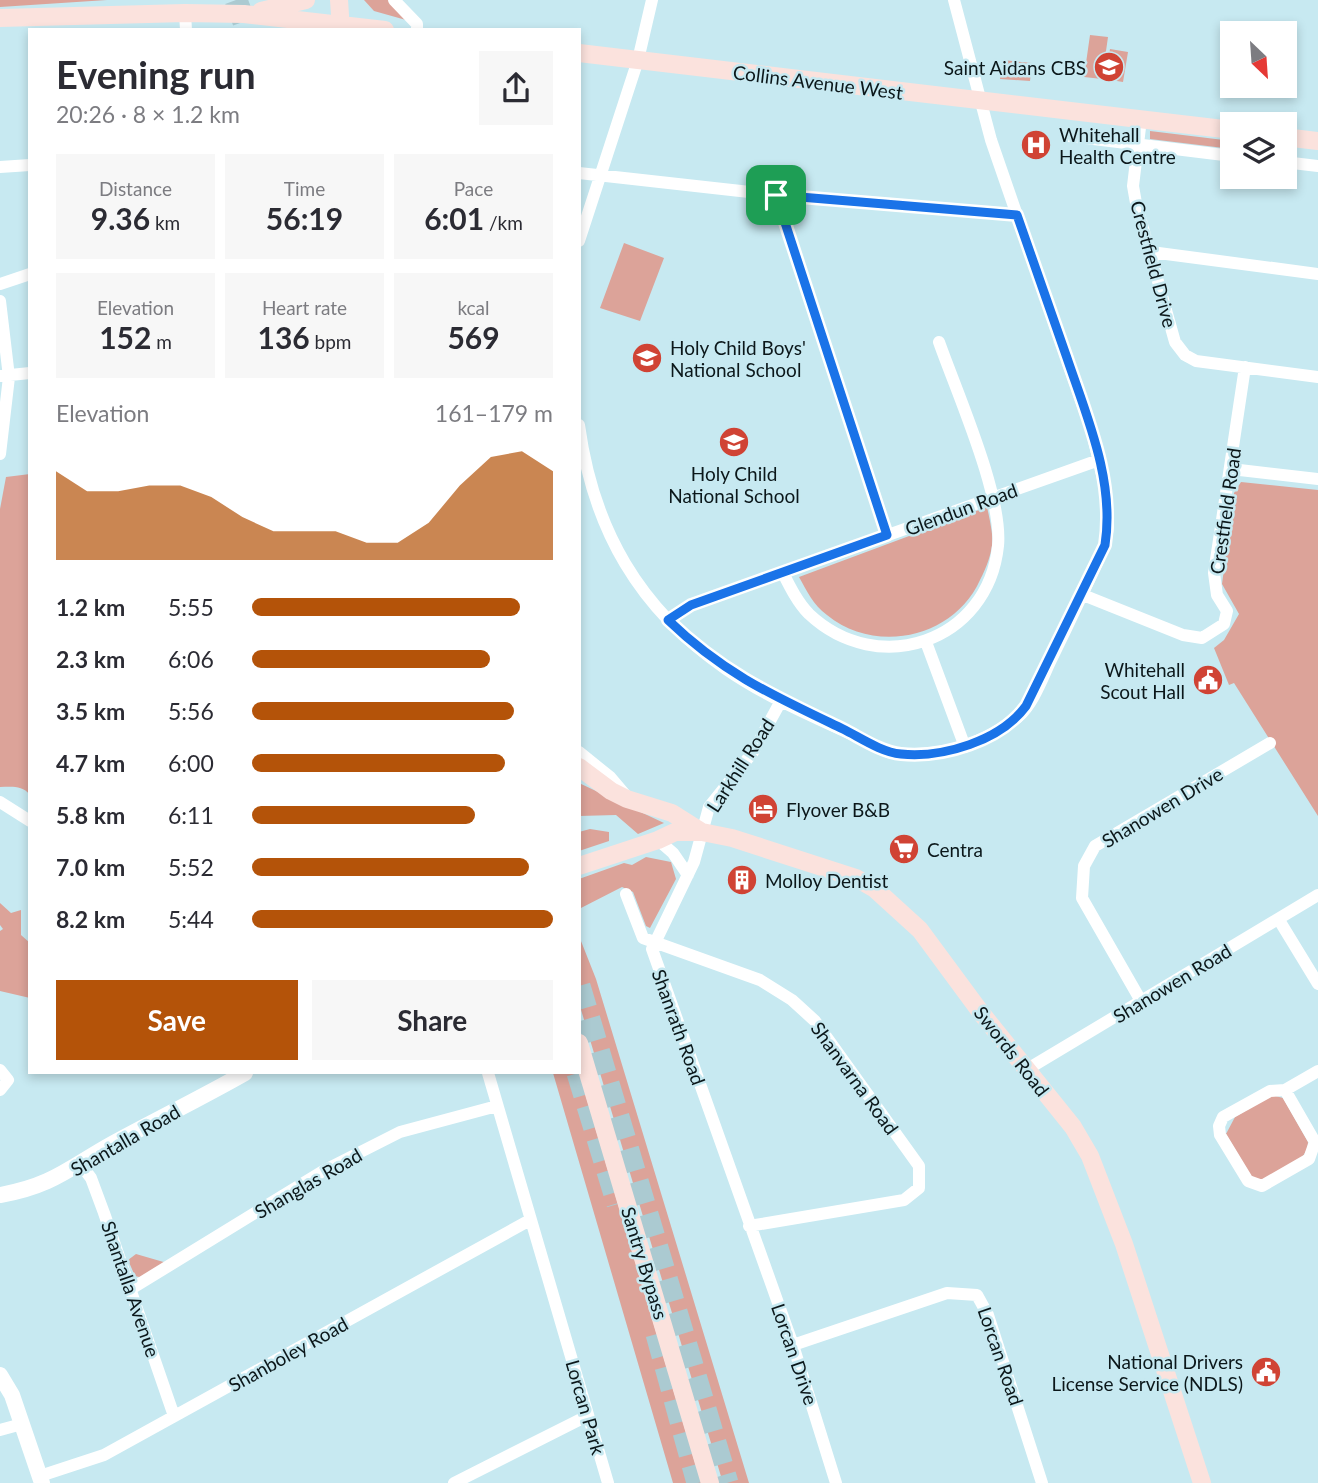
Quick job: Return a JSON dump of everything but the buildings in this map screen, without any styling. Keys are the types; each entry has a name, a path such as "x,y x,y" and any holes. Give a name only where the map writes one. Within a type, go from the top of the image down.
{"main road":[{"path":"0,18 186,21 244,14 306,0"},
{"path":"244,14 341,27 339,0"},
{"name":"Collins Avenue West","path":"581,53 1220,129"},
{"path":"1297,139 1318,141"},
{"name":"Swords Road","path":"581,768 623,792 672,813 702,832 732,838 835,870 875,889 920,930 1077,1133 1090,1156 1124,1244 1202,1483"},
{"path":"581,865 658,840 674,832 702,832"},
{"name":"Santry Bypass","path":"581,1049 710,1483"}],"street":[{"path":"394,0 417,28"},
{"path":"581,234 638,60 652,0"},
{"name":"Larkhill Road","path":"581,442 601,519 639,589 668,620 727,670 888,751 930,754 965,747 1019,716 1037,687 1105,545 1108,527 1106,492 1092,432 980,102 954,0"},
{"name":"Crestfield Drive","path":"1141,119 1133,186 1175,342 1185,355 1196,361 1318,377"},
{"path":"1069,136 1220,155"},
{"path":"1297,164 1318,166"},
{"path":"0,167 28,165"},
{"path":"581,173 776,195 1017,215"},
{"path":"776,195 887,535"},
{"path":"1151,252 1318,274"},
{"path":"0,284 28,275"},
{"path":"0,301 5,377 0,454"},
{"path":"783,573 808,612 845,638 879,647 926,642 968,614 987,586 995,567 999,526 992,496 939,342"},
{"name":"Crestfield Road","path":"1083,595 1184,635 1202,638 1224,624 1227,611 1217,596 1214,573 1245,367"},
{"path":"5,377 28,373"},
{"name":"Glendun Road","path":"668,620 691,605 1099,460"},
{"path":"1231,469 1318,479"},
{"path":"926,642 965,747"},
{"name":"Larkhill Road","path":"702,832 709,807 753,752 782,699"},
{"name":"Shanowen Drive","path":"1141,1001 1082,898 1084,866 1095,846 1270,743"},
{"name":"Swords Road","path":"581,754 623,792"},
{"path":"0,802 28,820"},
{"name":"Shanrath Road","path":"702,832 688,875 653,943 655,961 749,1226"},
{"path":"658,840 673,853 688,875"},
{"path":"626,894 643,938 653,943"},
{"name":"Shanowen Road","path":"1026,1070 1318,895"},
{"path":"1279,920 1318,984"},
{"name":"Shanvarna Road","path":"653,943 662,943 760,980 792,1000 815,1021 919,1166 919,1188 904,1200 749,1226"},
{"path":"0,1070 8,1080 0,1090"},
{"path":"1284,1090 1315,1142 1309,1159 1262,1186 1248,1181 1220,1135 1219,1126 1223,1118 1270,1091 1284,1090 1318,1071"},
{"name":"Shantalla Road","path":"0,1195 49,1182 81,1165 97,1152 243,1074"},
{"path":"488,1074 530,1220"},
{"name":"Shanglas Road","path":"131,1289 323,1171 400,1132 497,1106"},
{"name":"Shantalla Avenue","path":"81,1165 95,1189 174,1416"},
{"name":"Lorcan Park","path":"530,1220 608,1483"},
{"name":"Shanboley Road","path":"41,1480 104,1455 530,1220"},
{"name":"Lorcan Drive","path":"749,1226 793,1345 835,1483"},
{"name":"Lorcan Road","path":"793,1345 947,1293 959,1291 977,1295 988,1315 1042,1483"},
{"path":"0,1376 22,1424 41,1480"},
{"path":"454,1483 476,1478 587,1416"},
{"path":"0,1430 22,1424"}],"shaded area":[{"path":"0,0 107,0 0,7"},
{"path":"364,0 389,0 406,20 374,11"},
{"path":"1090,35 1108,37 1102,79 1084,77"},
{"path":"1110,49 1128,52 1123,82 1105,79"},
{"path":"1002,60 1032,63 1030,81 1000,79"},
{"path":"1150,131 1220,140 1220,148 1150,139"},
{"path":"624,243 664,258 640,321 600,308"},
{"path":"28,474 28,793 20,788 0,787 0,509 6,477"},
{"path":"1241,482 1318,490 1318,816 1234,683 1229,685 1214,648 1224,640 1239,614 1222,584 1234,493"},
{"path":"987,507 992,546 983,575 968,600 952,616 933,627 890,637 868,635 827,615 818,607 799,577"},
{"path":"581,784 664,823 638,834 616,815 581,816"},
{"path":"590,829 609,832 609,841 581,850 581,831"},
{"path":"646,857 671,862 676,879 650,928 646,926 633,892 622,887 581,908 581,878 624,863 632,865"},
{"path":"0,903 11,913 21,910 21,935 28,941 28,998 0,991 0,931 3,929 0,925"},
{"path":"581,941 596,979 749,1483 723,1483 581,1010"},
{"path":"553,1074 579,1074 701,1483 673,1483"},
{"path":"1272,1095 1283,1098 1308,1142 1307,1149 1298,1161 1262,1181 1251,1176 1226,1134 1235,1117"},
{"path":"136,1254 167,1263 143,1278 135,1276 128,1260"}],"tunnel":[{"path":"236,0 246,28"},
{"path":"581,993 727,1483"},
{"path":"578,1074 618,1204"},
{"path":"657,1334 698,1483"}],"place":[{"name":"Saint Aidans CBS","path":"1109,67"},
{"name":"Whitehall Health Centre","path":"1036,145"},
{"name":"Holy Child Boys' National School","path":"647,358"},
{"name":"Holy Child National School","path":"734,442"},
{"name":"Whitehall Scout Hall","path":"1208,680"},
{"name":"Flyover B&B","path":"763,809"},
{"name":"Centra","path":"904,849"},
{"name":"Molloy Dentist","path":"742,880"},
{"name":"National Drivers License Service (NDLS)","path":"1266,1372"}],"route":[{"path":"776,195 1010,217 1017,215 1092,432 1106,492 1108,527 1105,545 1083,595 1026,706 1019,716 965,747 930,754 888,751 750,684 696,647 668,620 677,611 691,605 887,535 776,195"}]}
